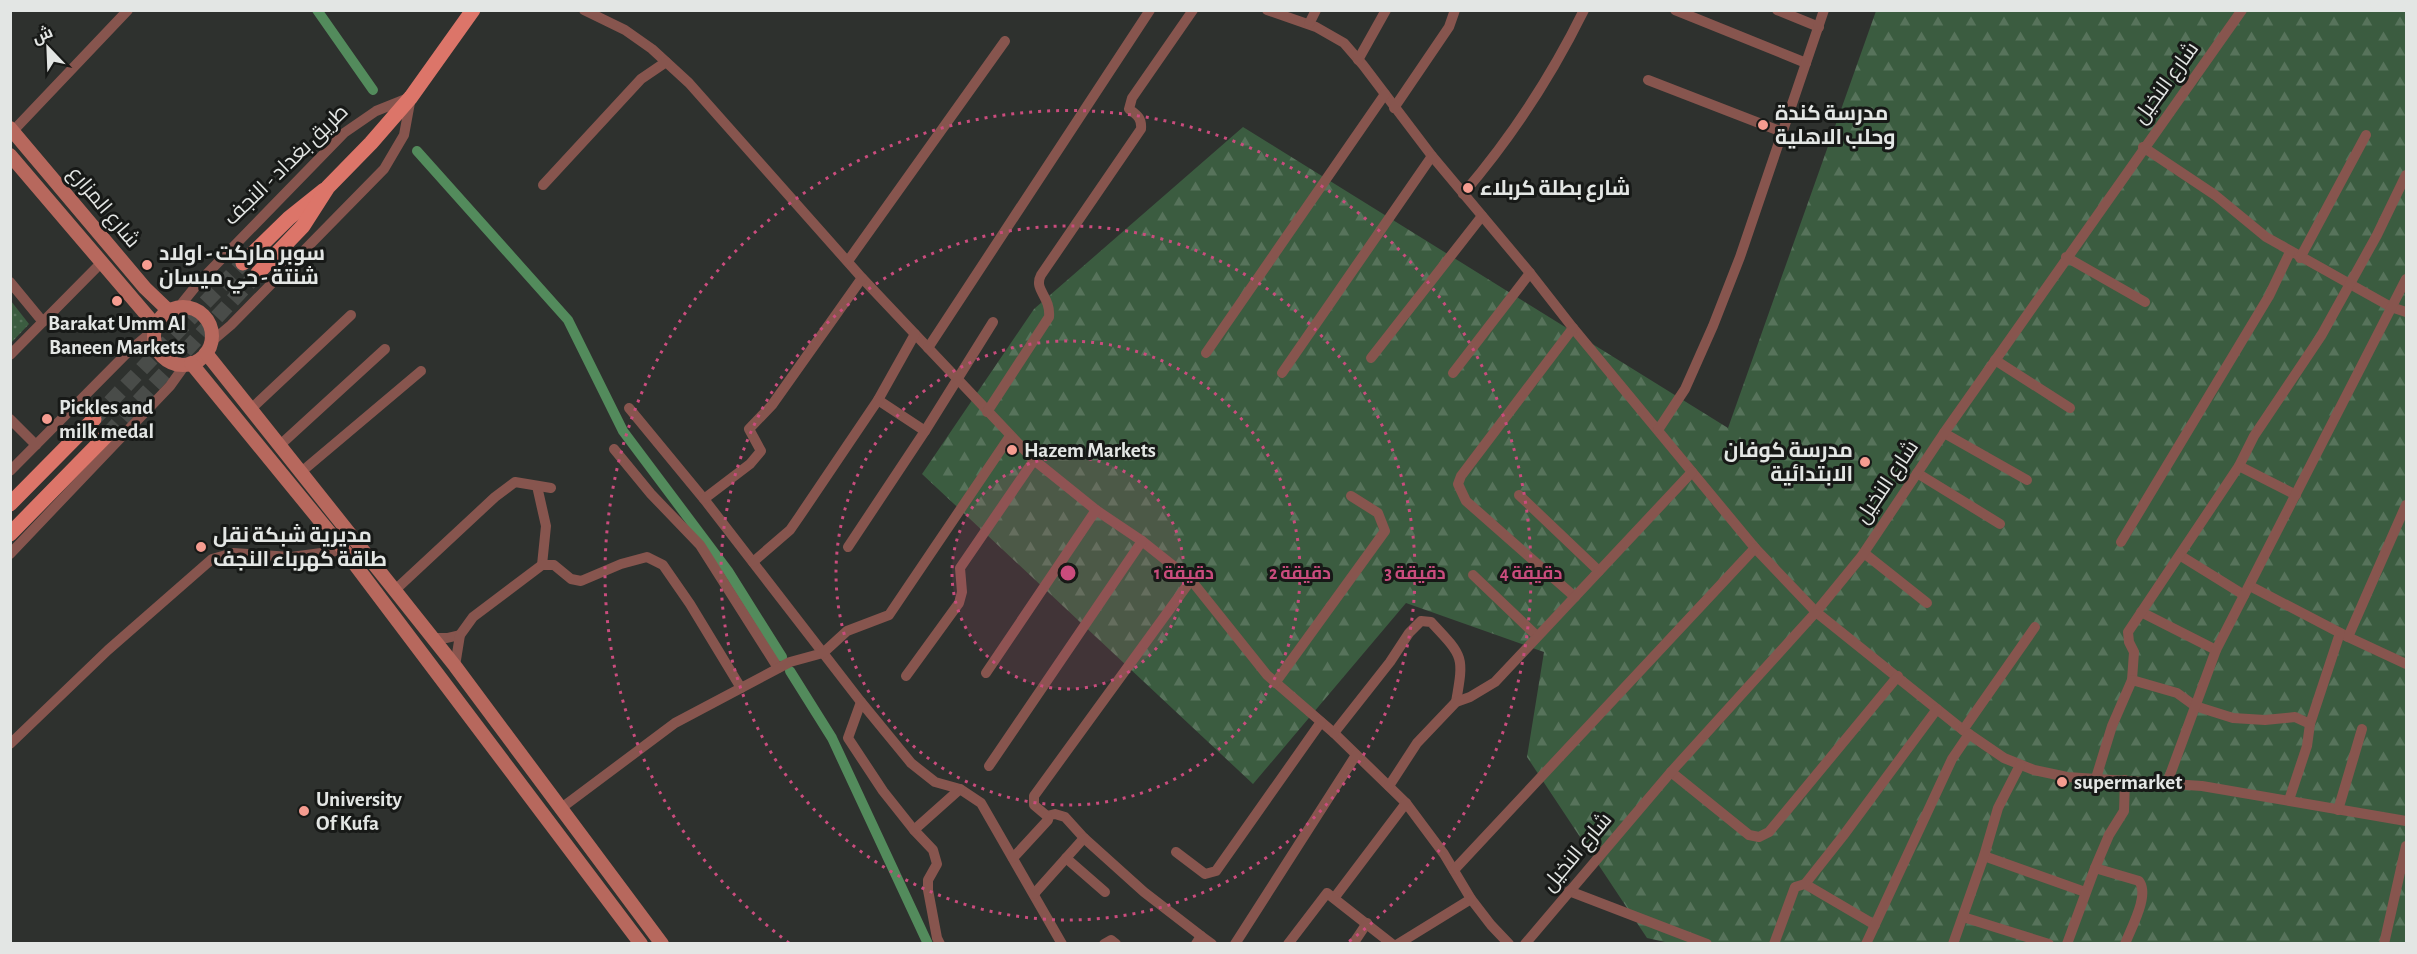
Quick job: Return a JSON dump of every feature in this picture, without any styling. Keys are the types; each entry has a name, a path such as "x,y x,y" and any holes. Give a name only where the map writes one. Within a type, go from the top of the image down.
{"main road":[{"path":"258,273 303,226 328,186 371,143 411,97 473,10"},
{"name":"شارع المزارع","path":"12,130 145,288 174,309"},
{"name":"شارع المزارع","path":"10,155 155,328"},
{"name":"طريق بغداد - النجف","path":"243,263 289,218 328,186"},
{"path":"191,308 206,319 211,330 208,348 188,364 173,363 163,357 156,347 155,328 161,317 174,309 191,308"},
{"path":"208,348 250,410 454,666 662,944"},
{"path":"188,364 344,550 641,944"},
{"path":"10,504 94,419"},
{"path":"10,534 107,435"}],"street":[{"path":"12,130 128,10"},
{"path":"584,10 625,30 689,83 862,278 1034,460 1096,510 1142,541 1191,580 1211,602 1252,659 1275,683 1334,733 1406,802 1432,836 1471,900 1509,944"},
{"path":"928,348 1150,10"},
{"path":"987,412 1049,317 1050,306 1038,287 1041,275 1141,129 1142,122 1129,109 1130,104 1192,10"},
{"path":"1267,10 1309,24 1344,43 1432,156 1755,548 1816,612 1966,732 2004,758 2034,771 2067,777 2166,783 2289,800 2406,821"},
{"path":"1309,24 1316,10"},
{"path":"1358,60 1386,10"},
{"path":"1394,108 1449,27 1455,10"},
{"path":"1463,194 1526,113 1584,10"},
{"path":"1675,10 1806,63"},
{"path":"1777,10 1819,27"},
{"path":"1658,430 1684,389 1713,326 1740,257 1824,10"},
{"name":"شارع النخيل","path":"1525,944 1671,772 1816,612 1864,553 2066,257 2241,10"},
{"path":"848,261 1005,41"},
{"path":"543,185 642,79 666,62"},
{"path":"1648,80 1782,132"},
{"path":"1206,352 1385,94"},
{"path":"208,348 384,169 404,135 411,97"},
{"name":"طريق بغداد - النجف","path":"174,309 344,133 376,111 411,97"},
{"path":"2121,542 2366,135"},
{"path":"2144,147 2215,195 2242,220 2295,255 2391,307 2406,312"},
{"path":"1282,373 1432,156"},
{"path":"2096,778 2112,726 2132,680 2134,652 2129,642 2128,632 2181,556 2239,466 2254,436 2320,336 2350,284 2406,175"},
{"path":"1371,358 1482,216"},
{"path":"2066,257 2145,302"},
{"path":"10,355 101,263"},
{"path":"1453,373 1530,273"},
{"path":"704,499 750,464 761,451 749,429 772,405 862,278"},
{"path":"2166,783 2216,650 2406,279"},
{"path":"10,282 43,322"},
{"path":"250,410 351,315"},
{"path":"848,547 958,380 993,322"},
{"path":"10,471 130,350 155,328"},
{"path":"1573,328 1461,476 1458,484 1466,501 1575,597"},
{"path":"753,562 790,530 878,400 915,334"},
{"path":"279,446 385,349"},
{"path":"1995,360 2070,408"},
{"path":"10,554 170,386 188,364"},
{"path":"300,473 421,371"},
{"path":"878,400 925,431"},
{"path":"629,408 704,499 911,763 935,782 960,789 981,803 1062,944"},
{"path":"10,419 36,445"},
{"path":"1944,433 2027,480"},
{"path":"560,809 675,723 790,662 823,653 847,631 889,615 1010,436"},
{"path":"614,449 651,494 700,545 778,668"},
{"path":"906,676 959,603 962,592 960,568 1034,460"},
{"path":"2239,466 2296,495"},
{"path":"1389,786 1417,743 1456,702 1470,697 1495,682 1692,472"},
{"path":"1917,473 2000,524"},
{"path":"394,591 495,497 515,482 551,489"},
{"path":"537,486 546,526 542,565"},
{"path":"1519,495 1599,571"},
{"path":"1275,683 1385,531 1378,513 1351,496"},
{"path":"2289,800 2307,746 2310,724 2344,635 2406,505"},
{"path":"986,673 1096,510"},
{"path":"989,766 1142,541"},
{"path":"1454,870 1755,548"},
{"path":"10,744 108,650 212,559 233,553 291,557 344,550"},
{"path":"1864,553 1927,603"},
{"path":"2181,556 2247,590 2406,664"},
{"path":"454,666 460,635 473,617 542,565 554,565 571,579 581,581 621,564 647,557 663,565 741,687"},
{"path":"1473,575 1537,636"},
{"path":"1013,858 1047,824 1047,816 1034,805 1034,796 1191,580"},
{"path":"2141,612 2216,650"},
{"path":"1334,733 1409,633 1421,621 1431,622 1455,647 1462,666 1456,702"},
{"path":"1866,944 1966,732 2035,627"},
{"path":"432,638 460,635"},
{"path":"1671,772 1749,835 1759,837 1769,832 1898,676"},
{"path":"2132,680 2176,693 2195,706 2233,718 2265,720 2295,717 2310,724"},
{"path":"861,702 848,738 867,769 914,830 933,850 937,864 928,880 928,890 940,944"},
{"path":"1774,944 1796,887 1805,884 1937,709"},
{"path":"1176,852 1205,874 1216,871 1321,722"},
{"path":"2338,810 2362,729"},
{"path":"1235,944 1356,755"},
{"path":"1953,944 1998,808 2020,765"},
{"path":"2067,944 2094,868 2109,835 2124,811 2125,780"},
{"path":"914,830 960,789"},
{"path":"1335,897 1406,802"},
{"path":"1047,816 1054,814 1065,817 1084,838 1199,940 1212,944"},
{"path":"1034,894 1084,838"},
{"path":"2384,944 2406,846"},
{"path":"1984,856 2085,892"},
{"path":"1066,858 1105,892"},
{"path":"2094,868 2139,881 2143,885 2144,896 2125,944"},
{"path":"1805,884 1875,925"},
{"path":"1569,891 1707,944"},
{"path":"1288,944 1327,892 1392,944"},
{"path":"1398,944 1471,900"},
{"path":"1963,917 2049,944"},
{"path":"1353,944 1367,923"},
{"path":"1104,944 1111,940 1116,944"}],"green space":[{"path":"1876,11 2406,11 2406,943 1674,944 1647,938 1527,757 1544,652 1406,603 1253,784 922,474 1034,309 1243,127 1728,428"},
{"path":"11,301 29,324 10,343"}],"waterway":[{"path":"317,10 373,90"},
{"path":"417,151 568,320 623,431 728,571 782,657"},
{"path":"790,671 832,738 928,944"}],"tunnel":[{"path":"94,419 243,263"},
{"path":"107,435 258,273"}],"place":[{"name":"مدرسة كندة وحلب الاهلية","path":"1763,125"},
{"name":"شارع بطلة كربلاء","path":"1468,188"},
{"name":"سوبر ماركت - اولاد شنتة - حي ميسان","path":"147,265"},
{"name":"Barakat Umm Al Baneen Markets","path":"117,301"},
{"name":"Pickles and milk medal","path":"47,419"},
{"name":"Hazem Markets","path":"1012,450"},
{"name":"مدرسة كوفان الابتدائية","path":"1865,462"},
{"name":"مديرية شبكة نقل طاقة كهرباء النجف","path":"201,547"},
{"name":"supermarket","path":"2062,782"},
{"name":"University Of Kufa","path":"304,811"}]}
